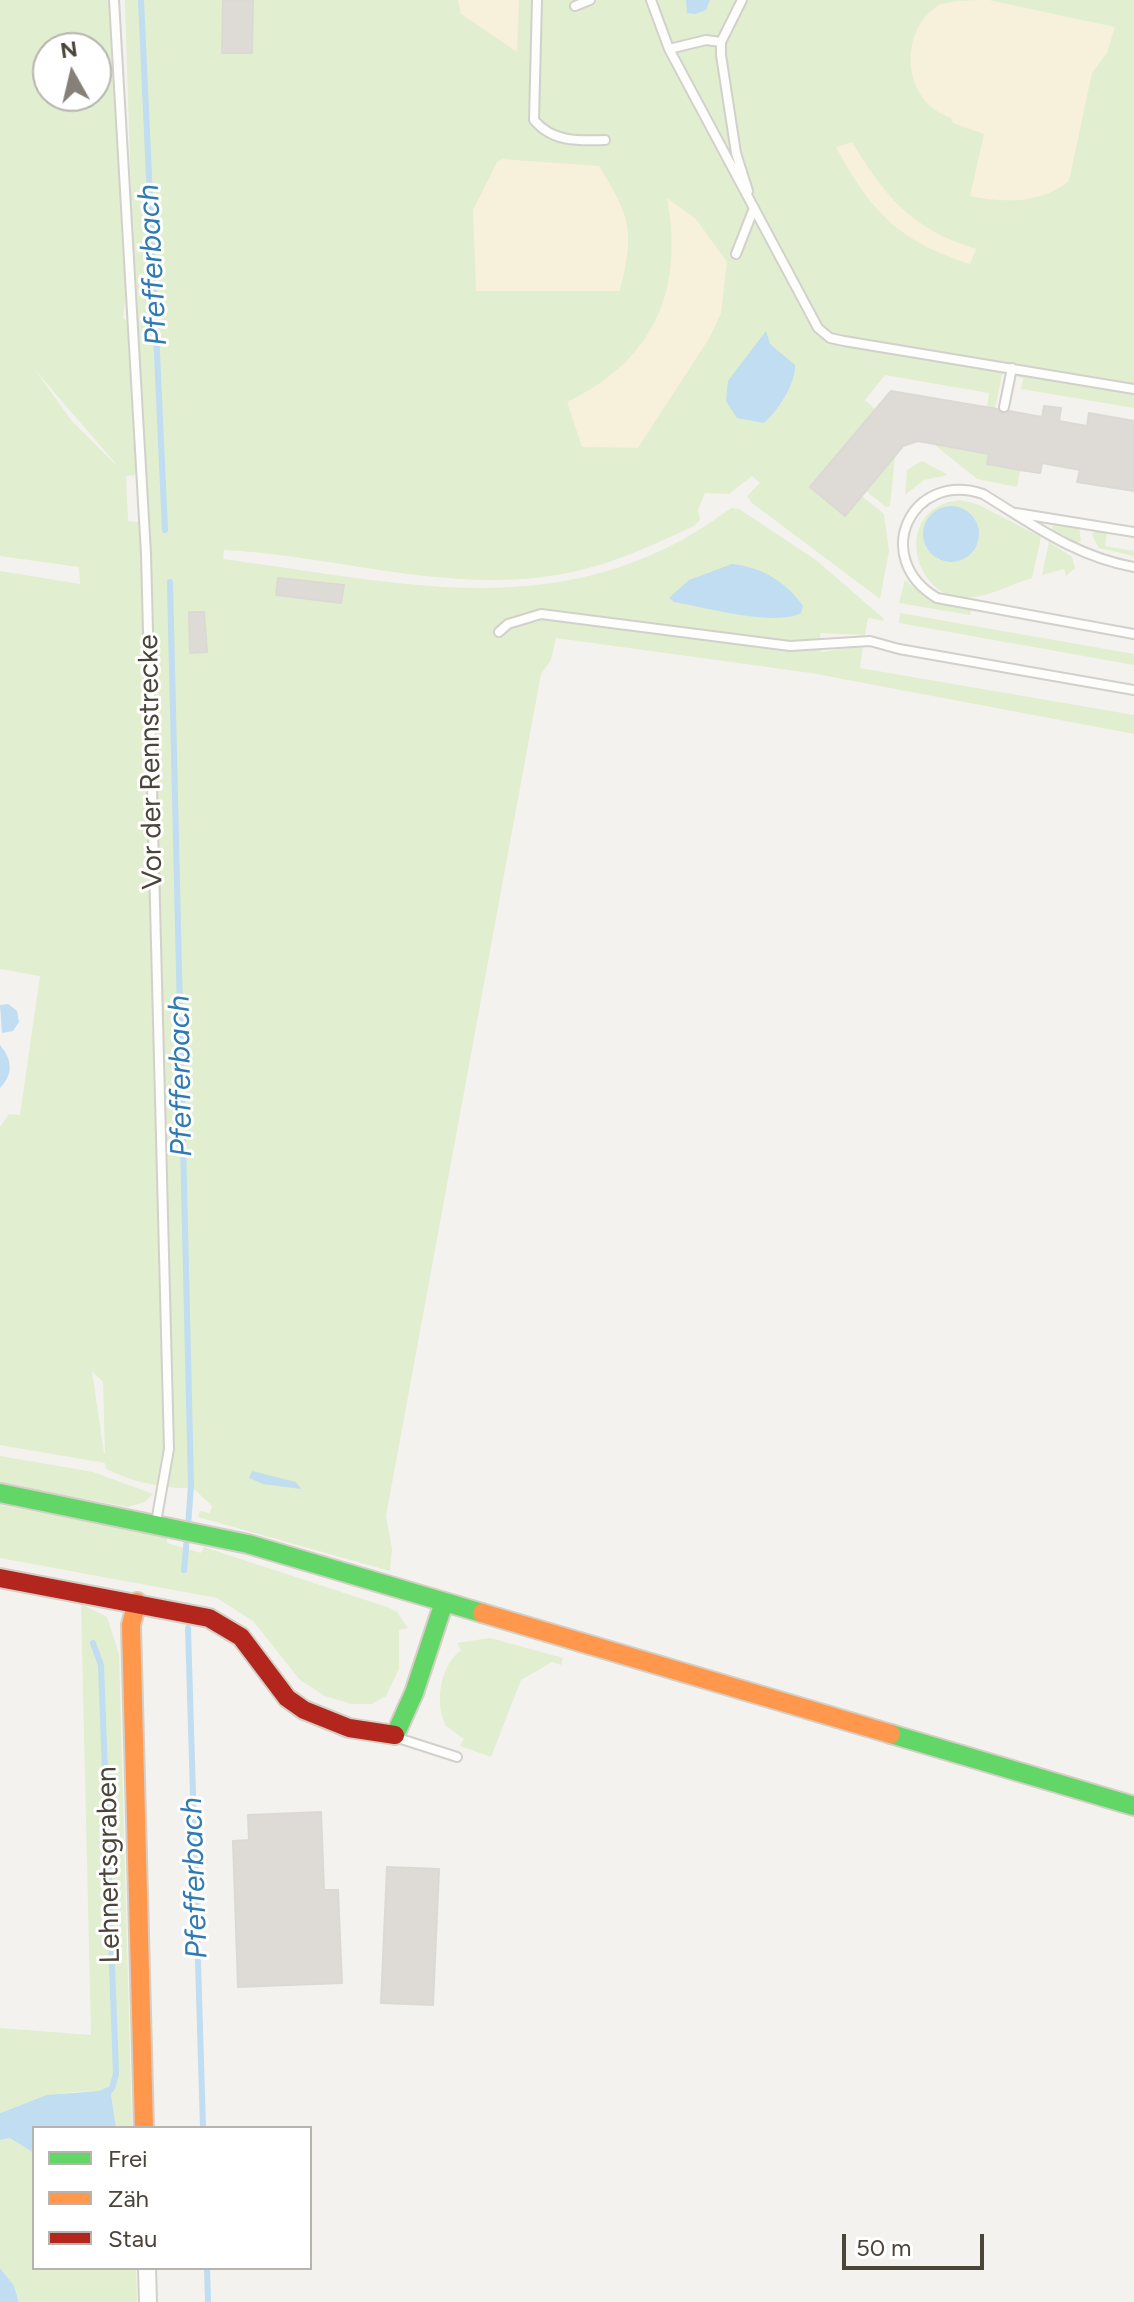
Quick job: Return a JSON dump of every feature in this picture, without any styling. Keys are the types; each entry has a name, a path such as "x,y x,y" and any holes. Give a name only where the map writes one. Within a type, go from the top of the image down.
{"main road":[{"path":"0,1493 205,1533 1134,1806"},
{"path":"0,1578 137,1602 227,1625 252,1648 287,1698 304,1710 349,1728 394,1736 414,1693 444,1602"},
{"name":"Lehnertsgraben","path":"137,1602 131,1625 144,2126"}],"street":[{"path":"147,2270 148,2302"}],"lane":[{"name":"Vor der Rennstrecke","path":"114,0 146,565 169,1449 156,1523"},
{"path":"537,0 534,120 545,133 576,141 605,140"},
{"path":"575,6 590,0"},
{"path":"651,0 669,49 808,312 818,328 830,338 1134,389"},
{"path":"736,254 755,210 736,153 721,42 742,0"},
{"path":"669,49 706,40 721,42"},
{"path":"1004,407 1012,368"},
{"path":"1134,567 1113,563 1059,543 1014,513 971,490 948,490 930,497 911,517 903,538 905,563 913,579 929,593 947,601 1134,634"},
{"path":"1014,513 1134,532"},
{"path":"499,632 508,624 541,614 790,646 870,641 899,649 1134,690"},
{"path":"394,1736 457,1757"}],"green space":[{"path":"0,0 110,0 112,32 32,32 32,112 112,112 112,37 126,293 123,319 127,320 136,475 126,476 128,521 149,523 132,227 125,0 1134,0 1134,408 1021,389 1023,378 1002,374 995,409 987,407 989,393 885,375 865,400 875,409 810,487 845,516 862,496 884,514 889,551 880,599 752,503 747,496 760,483 752,476 729,494 705,493 698,510 700,520 694,526 610,562 536,578 447,578 224,550 223,559 422,585 485,588 548,584 609,570 670,546 731,508 739,509 816,560 883,618 884,621 868,618 865,635 820,633 821,652 863,646 860,668 1134,715 1134,734 811,673 556,638 551,660 541,674 386,1516 392,1549 390,1571 198,1517 200,1511 210,1513 212,1506 193,1488 148,1484 106,1469 105,1463 0,1445 0,1127 9,1114 20,1115 40,976 0,969 0,571 80,584 79,567 0,556","holes":["35,370 116,464 116,465 71,420","278,578 343,585 341,602 277,595","92,1371 103,1382 105,1453 104,1453"]},
{"path":"935,445 989,454 1020,470 1017,487 977,479"},
{"path":"895,456 890,506 886,507 866,491"},
{"path":"922,461 948,475 924,480 905,495 907,470"},
{"path":"960,500 977,504 1041,537 1032,578 991,593 966,598 947,594 933,584 922,569 917,552 917,534 924,518 938,506","holes":["947,506 972,516 979,533 939,560 926,548 926,527 930,517 939,509"]},
{"path":"1054,524 1079,528 1081,541 1076,543 1051,530"},
{"path":"1094,531 1107,533 1105,546 1134,551 1134,556 1099,548 1092,535"},
{"path":"1049,542 1072,557 1075,568 1066,576 1064,569 1042,575"},
{"path":"905,580 929,600 971,610 970,615 899,603"},
{"path":"900,613 1134,654 1134,665 899,623"},
{"path":"0,1456 93,1472 153,1494 145,1502 128,1507 0,1484"},
{"path":"0,1505 167,1537 167,1543 201,1553 204,1547 390,1608 397,1612 408,1628 399,1630 399,1669 386,1696 372,1704 352,1704 325,1696 300,1680 253,1621 217,1598 0,1558"},
{"path":"81,1604 107,1617 119,1654 132,2126 116,2126 111,2094 96,2092 54,2095 0,2113 0,2028 91,2035"},
{"path":"490,1638 563,1658 561,1665 552,1662 521,1680 491,1757 460,1746 464,1739 446,1726 440,1707 444,1675 461,1650 457,1643"},
{"path":"10,2138 32,2152 32,2270 136,2270 137,2302 20,2302 14,2286 0,2268 0,2140"}],"sand":[{"path":"458,0 519,0 517,52 461,14"},
{"path":"989,0 1115,27 1107,53 1092,73 1069,181 1034,198 996,200 970,196 984,134 953,123 951,118 934,110 914,82 912,48 926,16 945,3"},
{"path":"852,142 877,180 903,209 934,232 976,249 970,264 924,245 889,221 861,189 836,147"},
{"path":"502,159 599,166 618,199 627,226 628,254 620,291 476,291 473,210 497,162"},
{"path":"667,198 696,219 727,262 721,313 710,337 638,448 582,447 567,402 597,385 622,365 641,344 656,319 666,292 671,263"}],"water":[{"path":"686,0 710,0 706,10 695,14 687,13"},
{"path":"766,331 770,344 795,365 795,372 785,396 764,423 737,418 726,401 728,381"},
{"path":"951,506 971,514 979,534 971,554 951,562 931,554 923,534 931,514"},
{"path":"732,564 753,568 781,583 803,606 801,613 790,617 757,617 674,602 669,598 689,580"},
{"path":"8,1004 17,1011 19,1022 13,1031 2,1033 0,1005"},
{"path":"0,1045 10,1066 8,1077 0,1088"},
{"path":"252,1471 296,1482 301,1489 263,1484 249,1478"},
{"path":"108,2087 114,2090 111,2094 116,2126 32,2126 32,2152 10,2138 0,2140 0,2113 47,2095 99,2091"},
{"path":"0,2268 14,2286 19,2302 0,2302"}],"building":[{"path":"223,0 253,0 252,53 222,53"},
{"path":"891,391 997,409 1003,414 1009,411 1042,417 1044,406 1061,408 1059,421 1087,426 1089,413 1134,421 1134,491 1077,482 1080,470 1042,463 1040,473 1020,470 987,464 989,454 918,441 903,446 845,516 810,487"},
{"path":"278,578 344,585 341,603 276,595"},
{"path":"189,612 204,612 207,652 190,653"},
{"path":"321,1812 324,1890 338,1890 342,1983 238,1987 233,1841 249,1840 248,1815"},
{"path":"387,1867 439,1869 433,2005 381,2003"}],"waterway":[{"name":"Pfefferbach","path":"141,0 165,530"},
{"name":"Pfefferbach","path":"170,582 191,1486 188,1526"},
{"name":"Pfefferbach","path":"184,1570 187,1537"},
{"name":"Pfefferbach","path":"188,1628 203,2126"},
{"path":"93,1643 101,1665 116,2074 112,2088"},
{"name":"Pfefferbach","path":"207,2270 208,2302"}],"traffic: fast":[{"path":"0,1493 248,1544 482,1613"},
{"path":"395,1735 414,1693 444,1602"},
{"path":"891,1734 1134,1806"}],"traffic: slow":[{"path":"137,1602 131,1625 144,2126"},
{"path":"482,1613 891,1734"}],"traffic: jam":[{"path":"0,1578 209,1618 241,1637 287,1698 304,1710 349,1728 395,1735"}]}
